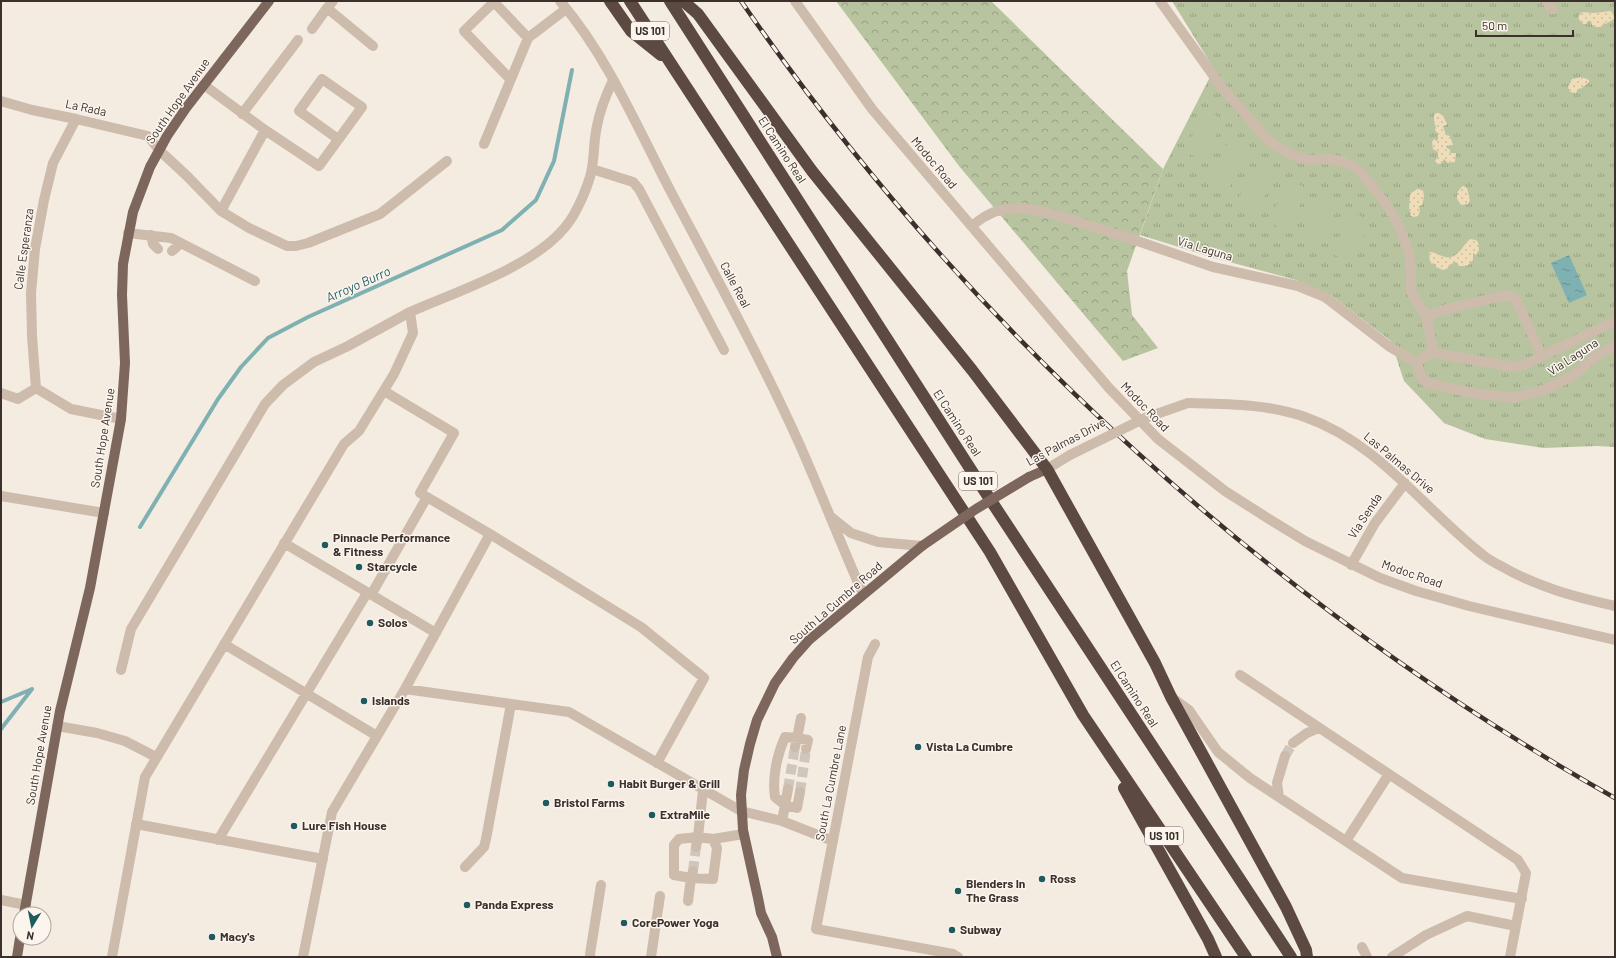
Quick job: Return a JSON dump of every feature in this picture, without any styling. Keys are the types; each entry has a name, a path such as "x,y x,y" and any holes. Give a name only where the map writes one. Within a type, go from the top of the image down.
{"highway":[{"path":"610,1 631,31 670,61"},
{"name":"US 101","path":"630,1 990,552 1083,715 1246,957"},
{"name":"El Camino Real","path":"670,1 987,494 1291,957"},
{"path":"683,1 698,14 812,171 972,370 1047,469 1155,662 1171,697 1286,907 1306,950 1307,957"},
{"path":"1083,715 1208,939 1216,957"}],"main road":[{"name":"South Hope Avenue","path":"26,906 57,726 89,593 121,419 125,363 122,295 123,264 128,233 140,191 159,150 186,108 269,1"},
{"name":"Las Palmas Drive","path":"976,509 1029,477 1047,469"},
{"name":"South La Cumbre Road","path":"777,957 772,937 761,913 744,834 741,811 742,782 757,720 775,683 793,658 809,640 922,546 976,509"},
{"path":"17,957 19,946"}],"street":[{"name":"Modoc Road","path":"795,1 872,109 1109,388 1158,439 1225,491 1305,541 1380,578 1416,591 1469,606 1615,640"},
{"path":"1160,1 1223,89 1269,141 1299,158 1309,160 1330,159 1341,161 1355,167 1389,208 1399,227 1409,252 1411,292 1427,318 1426,322 1434,353 1426,355 1418,363"},
{"path":"510,79 464,31 494,2 528,38"},
{"path":"312,29 330,5 374,46"},
{"path":"484,144 528,38 563,5"},
{"name":"Calle Real","path":"563,5 588,38 613,80 736,313 798,442 863,594"},
{"path":"242,114 298,40"},
{"path":"204,85 242,114 319,166 362,107 322,78 299,111 338,139"},
{"path":"120,670 131,629 265,404 283,385 314,362 348,346 410,312 523,262 544,247 562,230 572,217 587,185 592,169 596,126 604,99 613,80"},
{"name":"La Rada","path":"1,101 32,110 148,136 159,150 188,176 221,211 249,228 287,246 296,246 308,243 380,214 447,161"},
{"name":"Calle Esperanza","path":"36,388 32,336 31,293 35,249 44,200 53,163 76,119"},
{"path":"221,211 265,130"},
{"path":"592,169 633,182 639,189 724,350"},
{"name":"Via Laguna","path":"971,226 994,212 1007,209 1022,208 1046,212 1123,236 1213,267 1298,286 1325,297 1390,347 1418,363 1422,379 1428,383 1472,393 1514,398 1546,389 1574,375 1596,356 1615,346"},
{"path":"128,233 171,238 255,281"},
{"path":"151,235 153,244 158,249"},
{"path":"172,251 181,243"},
{"path":"1427,318 1430,315 1447,309 1511,295 1515,298 1542,356"},
{"path":"112,957 145,777 344,444 359,431 394,374 413,333 410,312"},
{"name":"Via Laguna","path":"1434,353 1514,368 1524,365 1615,321"},
{"path":"1,393 18,399 36,388 71,409 121,419"},
{"path":"384,390 454,433 420,493 490,534 641,627 704,678 657,764"},
{"name":"Las Palmas Drive","path":"1047,469 1070,455 1145,418 1188,403 1278,409 1305,417 1339,433 1368,451 1484,556 1519,576 1548,588 1615,606"},
{"name":"Via Senda","path":"1351,564 1375,523 1405,483"},
{"path":"1,496 104,513"},
{"path":"218,840 427,497"},
{"path":"829,515 851,533 878,542 922,546"},
{"path":"303,957 332,812 405,689 490,534"},
{"path":"284,543 436,633"},
{"path":"224,644 377,736"},
{"name":"South La Cumbre Lane","path":"875,644 868,658 816,929 953,954 958,957"},
{"path":"1240,675 1518,860 1526,873 1510,957"},
{"path":"405,689 569,712 741,811 782,821 833,841"},
{"path":"1171,697 1189,710 1218,752 1250,778 1402,878 1522,899"},
{"path":"465,867 484,847 511,704"},
{"path":"796,743 801,718"},
{"path":"57,726 98,733 125,741 156,757"},
{"path":"1293,744 1307,733 1319,728"},
{"path":"800,792 797,808 785,805 775,797 775,777 781,747 785,737 796,743 808,740 806,749"},
{"path":"1278,797 1277,783 1285,756"},
{"path":"1346,841 1389,774"},
{"path":"782,821 788,789"},
{"path":"697,842 704,790"},
{"path":"136,824 323,858"},
{"path":"713,839 717,848 713,879 692,875 674,875 674,845 679,839 697,842 713,839 744,834"},
{"path":"688,901 692,875"},
{"path":"590,957 601,885"},
{"path":"651,957 660,896"},
{"path":"3,903 14,906"},
{"path":"1392,957 1426,935 1467,916 1515,928"},
{"path":"1362,948 1367,957"}],"green space":[{"path":"836,1 991,1 1163,169 1127,271 1132,315 1158,348 1123,361 959,166"},
{"path":"1172,1 1615,1 1615,447 1597,446 1543,448 1485,439 1444,423 1404,381 1391,341 1332,296 1296,280 1211,257 1140,235 1163,169 1214,69"},
{"path":"1205,110 1224,120 1203,161 1184,151"},
{"path":"1230,138 1249,148 1229,189 1209,180"},
{"path":"1259,161 1277,171 1257,211 1237,201"},
{"path":"1289,180 1308,189 1287,231 1268,222"},
{"path":"1320,196 1339,205 1318,247 1299,236"},
{"path":"1352,212 1371,221 1350,263 1331,253"}],"sand":[{"path":"1611,11 1615,18 1606,24 1603,23 1603,27 1596,27 1592,25 1591,21 1583,24 1578,18 1582,12 1594,13"},
{"path":"1582,77 1589,80 1589,82 1582,88 1578,89 1576,93 1570,92 1568,87 1572,79"},
{"path":"1436,113 1443,116 1447,124 1443,126 1446,135 1450,136 1453,145 1446,146 1450,149 1450,153 1456,153 1455,162 1448,163 1444,159 1442,163 1438,164 1435,161 1438,157 1438,152 1433,149 1432,142 1434,139 1437,141 1438,139 1434,122 1434,115"},
{"path":"1463,186 1467,188 1470,200 1468,204 1462,205 1458,201 1457,193"},
{"path":"1417,189 1423,190 1424,197 1422,205 1419,206 1420,211 1418,216 1413,217 1410,215 1411,213 1409,210 1410,194"},
{"path":"1470,239 1478,242 1479,250 1476,255 1473,253 1473,260 1467,266 1458,266 1458,263 1455,262 1449,265 1447,269 1443,270 1436,267 1436,264 1430,263 1429,252 1452,257 1459,252"}],"water":[{"path":"1569,255 1587,295 1569,303 1551,263"}],"waterway":[{"name":"Arroyo Burro","path":"140,527 218,399 241,367 268,338 308,317 502,230 536,200 554,161 572,70"},
{"path":"1,702 32,689"},
{"name":"Arroyo Burro","path":"1,729 32,689"}],"tunnel":[{"path":"1285,756 1293,743"},
{"path":"788,789 795,747"},
{"path":"800,792 806,749"},
{"path":"693,871 696,847"}],"railway":[{"path":"741,1 829,121 924,235 1025,345 1133,449 1246,546 1365,637 1488,721 1615,798"}],"place":[{"name":"Pinnacle Performance & Fitness","path":"325,545"},
{"name":"Starcycle","path":"359,567"},
{"name":"Solos","path":"370,623"},
{"name":"Islands","path":"364,701"},
{"name":"Vista La Cumbre","path":"918,747"},
{"name":"Habit Burger & Grill","path":"611,784"},
{"name":"Bristol Farms","path":"546,803"},
{"name":"ExtraMile","path":"652,815"},
{"name":"Lure Fish House","path":"294,826"},
{"name":"Ross","path":"1042,879"},
{"name":"Blenders In The Grass","path":"958,891"},
{"name":"Panda Express","path":"467,905"},
{"name":"CorePower Yoga","path":"624,923"},
{"name":"Subway","path":"952,930"},
{"name":"Macy's","path":"212,937"}]}
